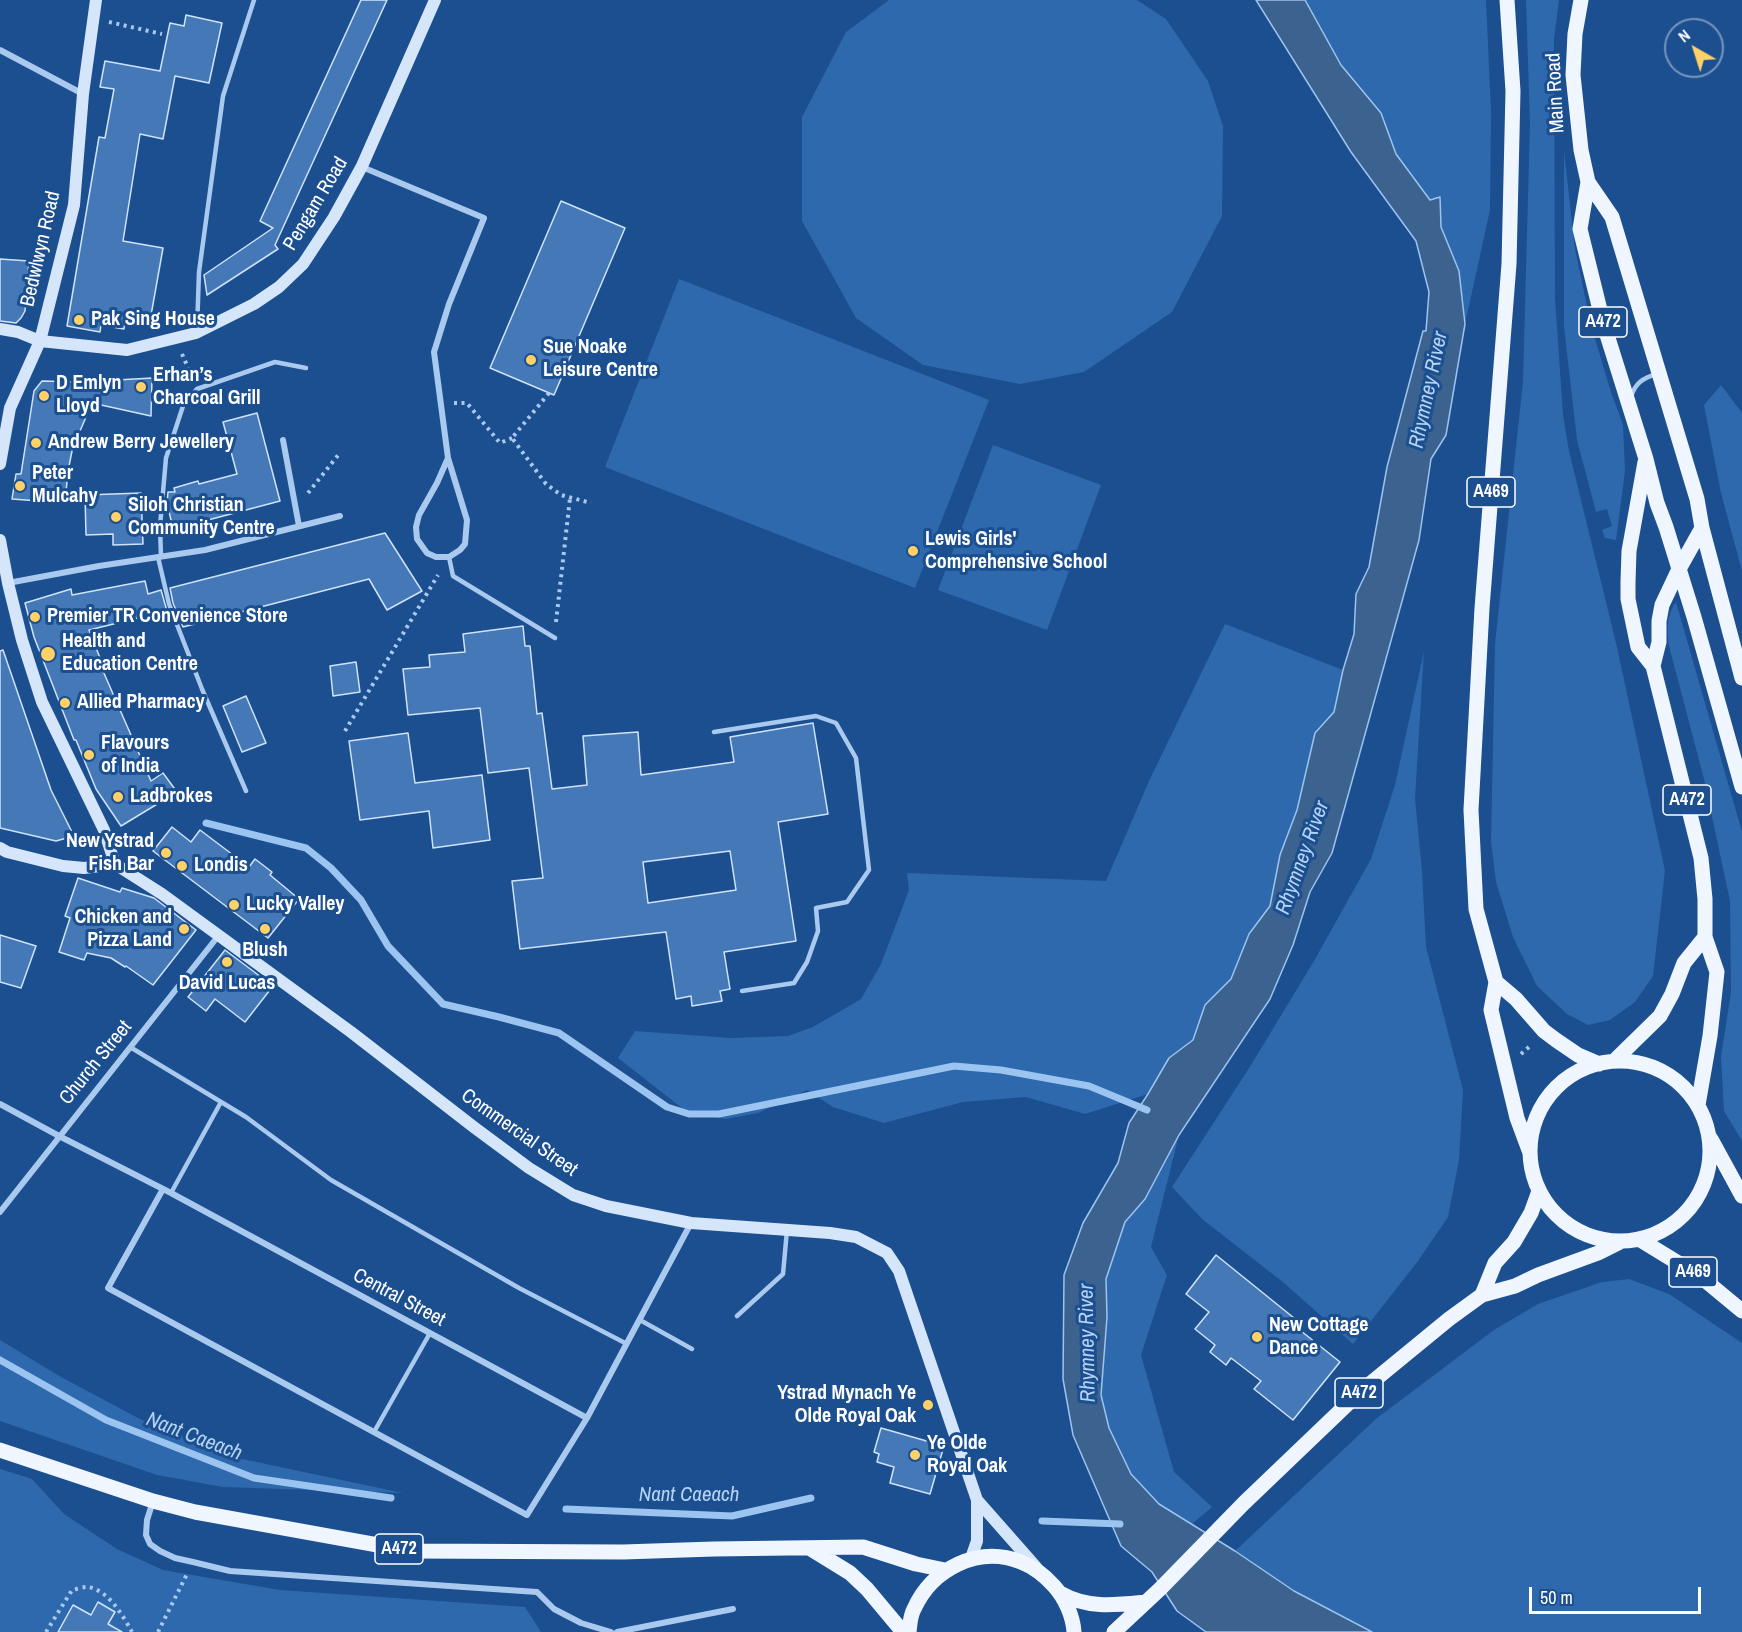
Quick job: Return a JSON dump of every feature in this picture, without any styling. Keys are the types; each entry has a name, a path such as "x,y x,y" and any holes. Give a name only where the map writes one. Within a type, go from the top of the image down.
{"main road":[{"name":"A469","path":"1508,0 1513,91 1509,264 1482,608 1471,810 1476,909 1496,982 1491,1010 1517,1118 1530,1153"},
{"name":"Main Road","path":"1581,0 1575,34 1574,75 1581,150 1587,182"},
{"name":"A472","path":"1587,182 1612,217 1697,498 1702,528 1662,605 1659,642 1653,666"},
{"name":"A472","path":"1587,182 1581,229 1603,322 1646,459 1629,551 1628,599 1638,647 1653,666 1701,858 1706,937 1717,972 1710,1036 1698,1105"},
{"path":"1646,459 1657,503 1697,628 1742,787"},
{"path":"1702,528 1742,678"},
{"path":"1496,982 1516,999 1544,1031 1578,1055 1606,1062 1634,1062 1653,1067 1671,1076 1686,1089 1698,1105 1706,1120 1710,1137 1710,1159 1706,1182 1695,1202 1680,1219 1661,1232 1640,1239 1620,1242 1600,1240 1581,1233 1564,1222 1550,1208 1539,1191 1531,1166 1531,1138 1534,1123 1549,1096 1559,1085 1584,1068 1606,1062 1660,1016 1672,994 1684,963 1706,937"},
{"path":"1710,1137 1742,1196"},
{"name":"A472","path":"1482,1295 1496,1263 1514,1242 1531,1213 1539,1191"},
{"name":"A469","path":"1640,1239 1701,1277 1742,1311"},
{"name":"A472","path":"1114,1632 1360,1392 1433,1332 1482,1295 1515,1287 1538,1275 1598,1253 1620,1242"},
{"name":"A472","path":"0,1450 153,1501 195,1512 411,1551 623,1552 863,1547 916,1564 945,1570"},
{"path":"811,1549 859,1581 903,1632"},
{"path":"909,1632 912,1611 925,1588 945,1570 971,1558 996,1556 1021,1562 1043,1574 1060,1593 1069,1609 1074,1632"},
{"path":"1060,1593 1072,1600 1093,1605 1146,1602"}],"street":[{"name":"Bedwlwyn Road","path":"0,464 9,408 40,341 74,206 83,94 96,0"},
{"name":"Pengam Road","path":"0,329 18,332 40,341 127,350 196,333 254,304 279,287 303,264 334,217 362,166 435,0"},
{"path":"0,50 83,94"},
{"path":"362,166 484,218 434,352 448,458 467,520 465,544 460,550 449,557 436,557 427,553 417,538 416,527 419,515 448,458"},
{"path":"283,440 299,526"},
{"path":"8,583 205,550 340,516"},
{"path":"0,540 22,640 42,702 105,830 115,864 84,868 63,866 2,853"},
{"name":"Commercial Street","path":"115,864 219,935 538,1174 573,1195 606,1206 691,1223 856,1237 887,1253 903,1282 977,1500 977,1541 971,1558"},
{"name":"Church Street","path":"0,1212 219,935"},
{"name":"Central Street","path":"0,1104 171,1193 587,1418"},
{"path":"163,1189 108,1288 527,1515 587,1418 691,1223"},
{"name":"Commercial Street","path":"977,1500 1043,1574"},
{"path":"153,1501 147,1520 146,1535 150,1544 175,1558 230,1571 537,1592 554,1608 581,1623 611,1632"},
{"path":"617,1632 733,1609"}],"lane":[{"path":"196,333 199,272 223,96 254,0"},
{"path":"246,791 201,689 169,604 159,557 166,458 183,406 197,389 275,362 306,368"},
{"path":"1629,405 1634,388 1639,381 1659,373"},
{"path":"449,557 453,576 555,638"},
{"path":"714,732 816,716 836,723 856,758 869,870 848,902 816,908 818,931 807,962 794,983 742,991"},
{"path":"130,1047 246,1117 331,1180 519,1288 627,1344"},
{"path":"171,1193 221,1102"},
{"path":"737,1316 783,1274 787,1230"},
{"path":"640,1320 692,1349"},
{"path":"374,1432 430,1333"}],"path":[{"path":"94,19 162,34"},
{"path":"176,338 197,389"},
{"path":"440,403 467,404 500,443 512,438 549,393"},
{"path":"512,438 546,484 561,495 591,503"},
{"path":"321,478 339,454"},
{"path":"555,638 570,498"},
{"path":"345,731 449,557"},
{"path":"158,1632 193,1562"},
{"path":"46,1632 72,1590 89,1587 106,1596 120,1610 132,1632"}],"shaded area":[{"path":"889,0 1137,0 1166,19 1208,81 1223,126 1222,216 1172,312 1084,372 1020,384 923,365 856,318 802,221 802,117 846,32"},
{"path":"1305,0 1486,0 1491,112 1490,210 1465,324 1459,271 1441,227 1440,197 1430,201 1396,154 1381,113 1341,65"},
{"path":"1526,0 1559,0 1554,39 1555,298 1563,415 1569,451 1617,647 1665,871 1653,976 1635,1002 1610,1020 1588,1025 1567,1014 1537,986 1513,937 1496,882 1491,841 1495,644 1523,381 1530,124"},
{"path":"1564,151 1575,249 1591,325 1623,425 1625,471 1616,540 1605,538 1602,530 1612,526 1607,509 1596,512 1577,440 1564,327"},
{"path":"679,279 989,400 915,588 605,467"},
{"path":"1721,385 1742,413 1742,571 1721,493 1704,405"},
{"path":"993,445 1101,485 1047,630 938,590"},
{"path":"1676,602 1742,832 1742,1141 1724,1111 1721,1057 1731,992 1730,901 1704,779 1669,646 1669,617"},
{"path":"1225,624 1343,670 1334,713 1315,733 1297,810 1280,855 1270,906 1249,934 1231,979 1205,1005 1193,1040 1169,1058 1148,1094 1085,1114 1026,1097 963,1102 884,1123 833,1107 807,1090 758,1113 725,1119 687,1112 618,1058 635,1031 730,1038 788,1036 813,1027 861,999 881,964 909,890 907,873 1106,881 1149,781"},
{"path":"1424,651 1415,798 1426,947 1463,1090 1459,1160 1448,1217 1418,1261 1353,1344 1284,1283 1202,1219 1172,1187 1251,1065 1314,961 1371,859 1395,785"},
{"path":"1179,1135 1151,1247 1167,1275 1141,1355 1174,1472 1212,1507 1191,1525 1159,1504 1131,1474 1109,1428 1101,1395 1107,1317 1106,1279 1125,1222 1145,1199"},
{"path":"1629,1279 1669,1294 1742,1343 1742,1632 1372,1632 1294,1591 1235,1551 1377,1418 1494,1330 1538,1304 1602,1282"},
{"path":"0,1340 61,1377 140,1419 233,1457 403,1493 223,1487 157,1475 0,1421"},
{"path":"0,1469 32,1479 64,1514 117,1549 163,1570 280,1590 525,1607 541,1632 0,1632"}],"water":[{"name":"Rhymney River","path":"1256,0 1305,0 1341,65 1381,113 1396,154 1430,200 1440,197 1441,227 1459,271 1465,324 1446,435 1431,459 1419,540 1332,853 1310,892 1293,945 1270,999 1179,1135 1145,1199 1125,1222 1106,1279 1107,1317 1101,1395 1109,1428 1131,1474 1159,1504 1294,1591 1372,1632 1206,1632 1177,1611 1152,1572 1121,1546 1073,1435 1063,1379 1064,1275 1083,1223 1118,1163 1129,1123 1169,1058 1193,1040 1205,1005 1231,979 1249,934 1270,906 1280,855 1297,810 1315,733 1334,712 1354,634 1356,594 1369,567 1387,467 1423,331 1426,331 1429,292 1416,241 1351,152"}],"building":[{"path":"361,0 387,0 275,245 278,249 207,295 204,275 273,228 260,221"},
{"path":"186,15 222,23 209,83 175,76 163,139 140,134 123,241 163,248 150,321 126,317 124,329 101,325 100,332 67,326 99,137 105,138 114,89 100,87 105,61 160,71 170,23 184,26"},
{"path":"561,201 625,228 554,395 490,368"},
{"path":"0,259 29,261 25,311 16,323 0,321"},
{"path":"152,378 151,416 92,403 80,431 76,431 68,471 65,503 12,499 16,474 21,474 34,391 42,381 80,382"},
{"path":"257,413 280,501 208,520 209,523 174,533 167,503 168,492 175,492 174,488 198,481 199,484 237,474 223,422"},
{"path":"141,493 143,544 113,545 113,534 86,535 85,495"},
{"path":"385,533 422,591 387,610 369,579 183,627 173,603 170,588"},
{"path":"145,581 148,594 161,590 167,611 89,630 102,663 100,664 151,781 163,773 177,792 121,826 96,789 76,740 74,740 34,637 25,603 71,589 72,595"},
{"path":"523,626 525,646 530,646 537,714 542,713 552,789 587,785 583,736 638,732 641,775 734,762 730,737 813,723 828,814 778,822 796,941 724,952 730,989 720,991 722,1001 692,1006 691,996 676,999 666,932 520,949 512,881 543,878 529,768 488,773 480,708 408,715 403,669 430,667 429,655 465,652 463,634","holes":["730,851 736,890 648,903 643,862"]},
{"path":"3,650 51,790 74,836 56,841 0,828 0,651"},
{"path":"356,662 360,692 333,696 330,666"},
{"path":"246,696 266,743 242,752 223,706"},
{"path":"408,733 415,783 482,775 490,840 433,848 429,811 360,820 349,741"},
{"path":"172,827 191,842 200,830 249,867 255,859 272,872 270,875 299,899 268,938 153,851"},
{"path":"78,878 120,892 122,888 154,898 196,930 153,985 111,958 87,953 84,960 59,952 70,918 65,916"},
{"path":"0,935 36,946 21,988 0,982"},
{"path":"225,950 273,986 245,1022 215,999 206,1011 188,997"},
{"name":"New Cottage Dance","path":"1216,1255 1294,1318 1291,1323 1340,1362 1293,1420 1254,1389 1261,1381 1231,1358 1226,1365 1210,1352 1215,1345 1195,1329 1209,1312 1186,1294"},
{"path":"881,1428 944,1446 930,1494 890,1483 894,1467 877,1462 879,1454 874,1452"},
{"path":"98,1602 115,1612 108,1624 122,1632 58,1632 73,1605 91,1615"}],"waterway":[{"path":"206,823 306,848 331,868 361,900 388,946 443,1004 559,1033 667,1107 689,1114 719,1114 954,1066 1001,1070 1089,1086 1147,1110"},
{"name":"Nant Caeach","path":"0,1360 106,1420 254,1478 391,1498"},
{"name":"Nant Caeach","path":"566,1509 732,1516 811,1498"},
{"name":"Nant Caeach","path":"1042,1521 1120,1524"}],"place":[{"name":"Pak Sing House","path":"79,320"},
{"name":"Sue Noake Leisure Centre","path":"531,360"},
{"name":"Erhan’s Charcoal Grill","path":"141,387"},
{"name":"D Emlyn Lloyd","path":"44,396"},
{"name":"Andrew Berry Jewellery","path":"36,443"},
{"name":"Peter Mulcahy","path":"20,486"},
{"name":"Siloh Christian Community Centre","path":"116,517"},
{"name":"Lewis Girls' Comprehensive School","path":"913,551"},
{"name":"Premier TR Convenience Store","path":"35,617"},
{"name":"Health and Education Centre","path":"48,654"},
{"name":"Allied Pharmacy","path":"65,703"},
{"name":"Flavours of India","path":"89,755"},
{"name":"Ladbrokes","path":"118,797"},
{"name":"New Ystrad Fish Bar","path":"166,853"},
{"name":"Londis","path":"182,866"},
{"name":"Lucky Valley","path":"234,905"},
{"name":"Chicken and Pizza Land","path":"184,929"},
{"name":"Blush","path":"265,929"},
{"name":"David Lucas","path":"227,962"},
{"name":"New Cottage Dance","path":"1257,1337"},
{"name":"Ystrad Mynach Ye Olde Royal Oak","path":"928,1405"},
{"name":"Ye Olde Royal Oak","path":"915,1455"}]}
